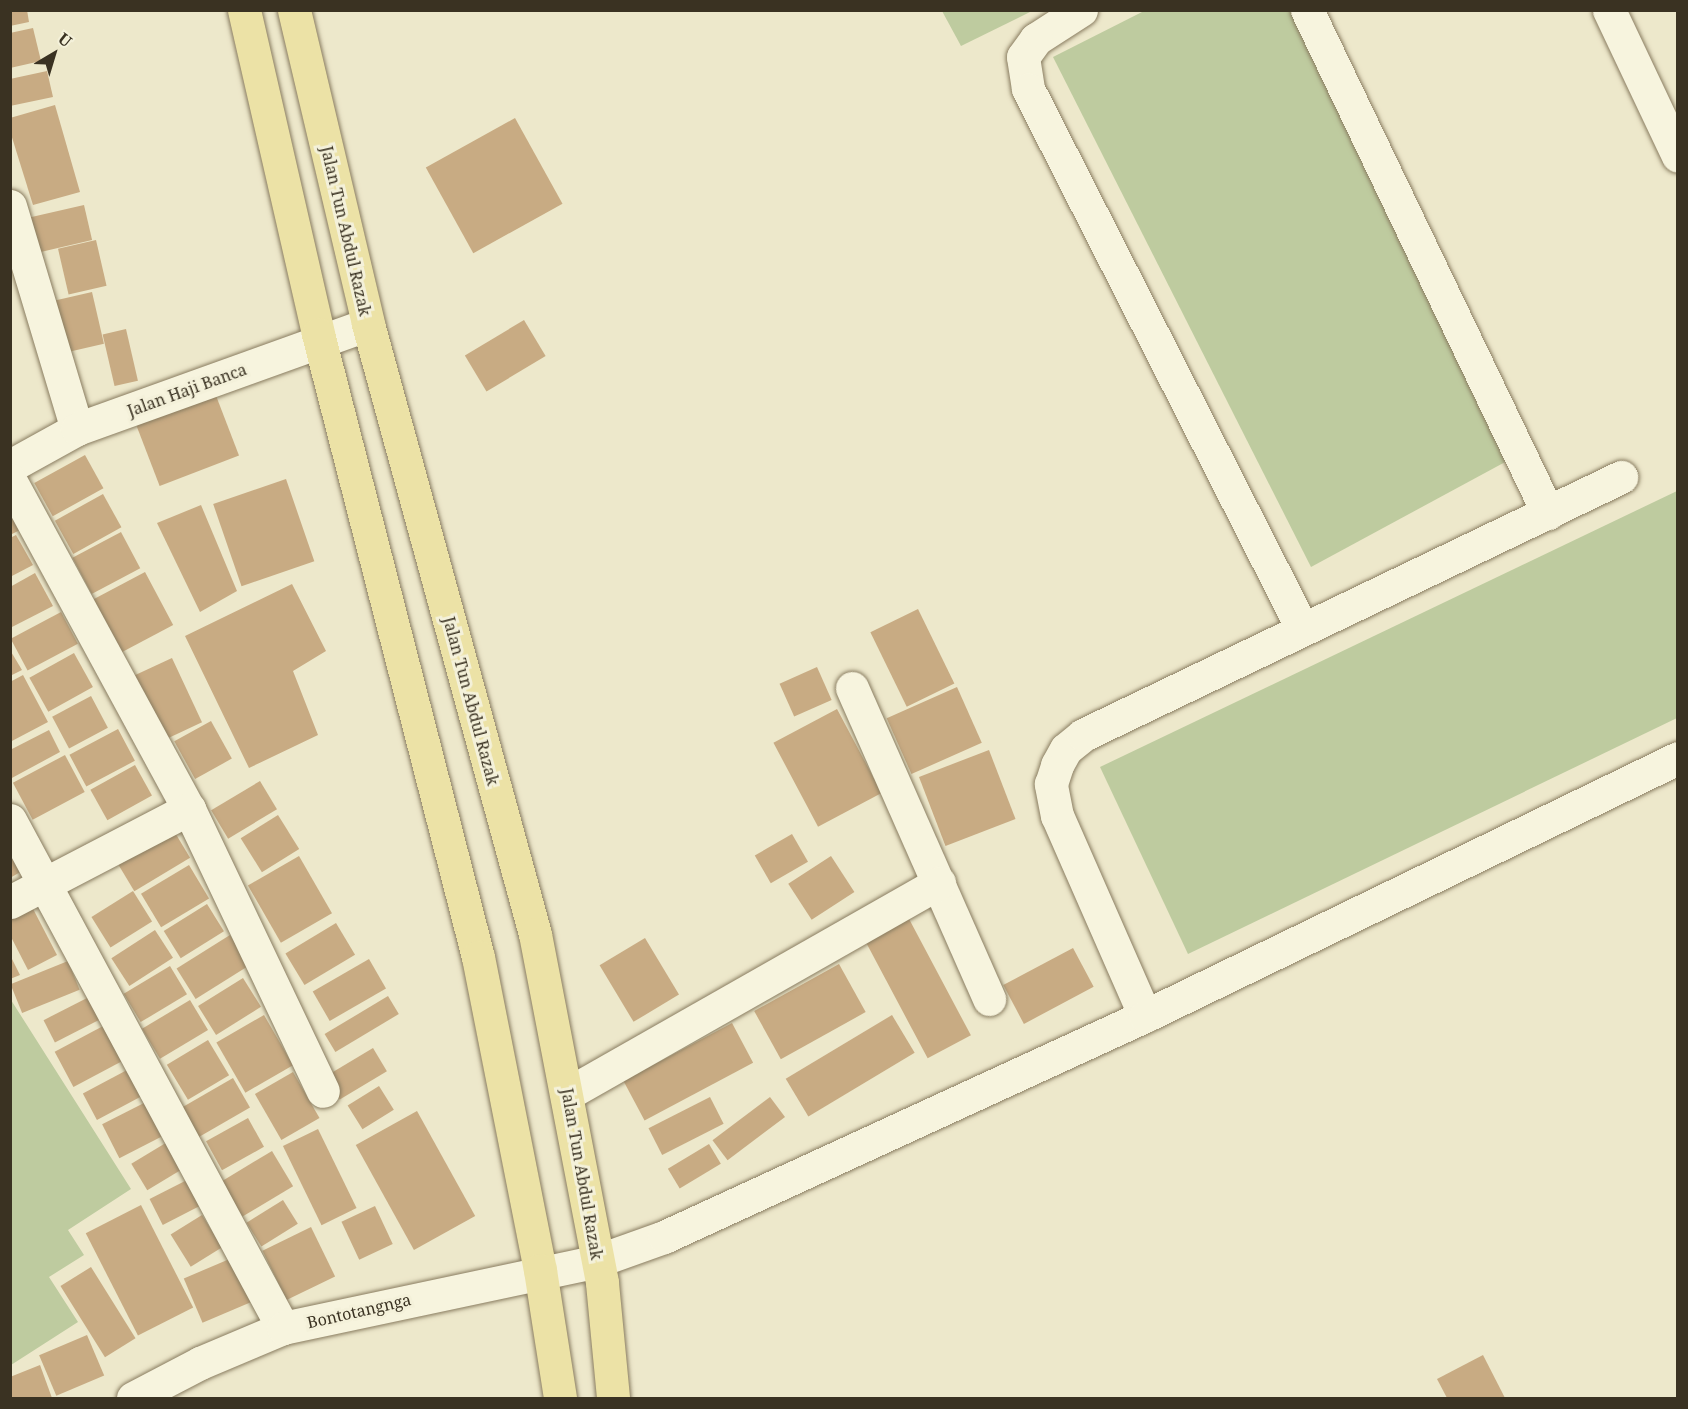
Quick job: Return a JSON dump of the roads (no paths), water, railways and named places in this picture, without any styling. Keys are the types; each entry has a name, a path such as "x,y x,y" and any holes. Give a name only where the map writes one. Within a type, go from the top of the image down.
{"main road":[{"path":"244,10 320,342 478,957 540,1270 560,1398"},
{"name":"Jalan Tun Abdul Razak","path":"294,10 368,324 535,934 597,1261 613,1398"}],"street":[{"path":"1081,10 1036,39 1023,57 1028,89 1302,628"},
{"path":"1307,10 1548,513"},
{"path":"1609,10 1677,156"},
{"path":"10,206 16,249 77,429"},
{"name":"Jalan Haji Banca","path":"10,466 77,429 368,324"},
{"path":"1145,1016 1058,816 1052,784 1057,765 1083,735 1621,477"},
{"path":"10,480 189,809 323,1091"},
{"path":"852,688 989,999"},
{"name":"Bontotangnga","path":"133,1398 200,1363 283,1328 540,1270 597,1261 664,1238 1145,1016 1677,758"},
{"path":"10,902 189,809"},
{"path":"10,820 283,1328"},
{"path":"567,1094 939,883"}]}
